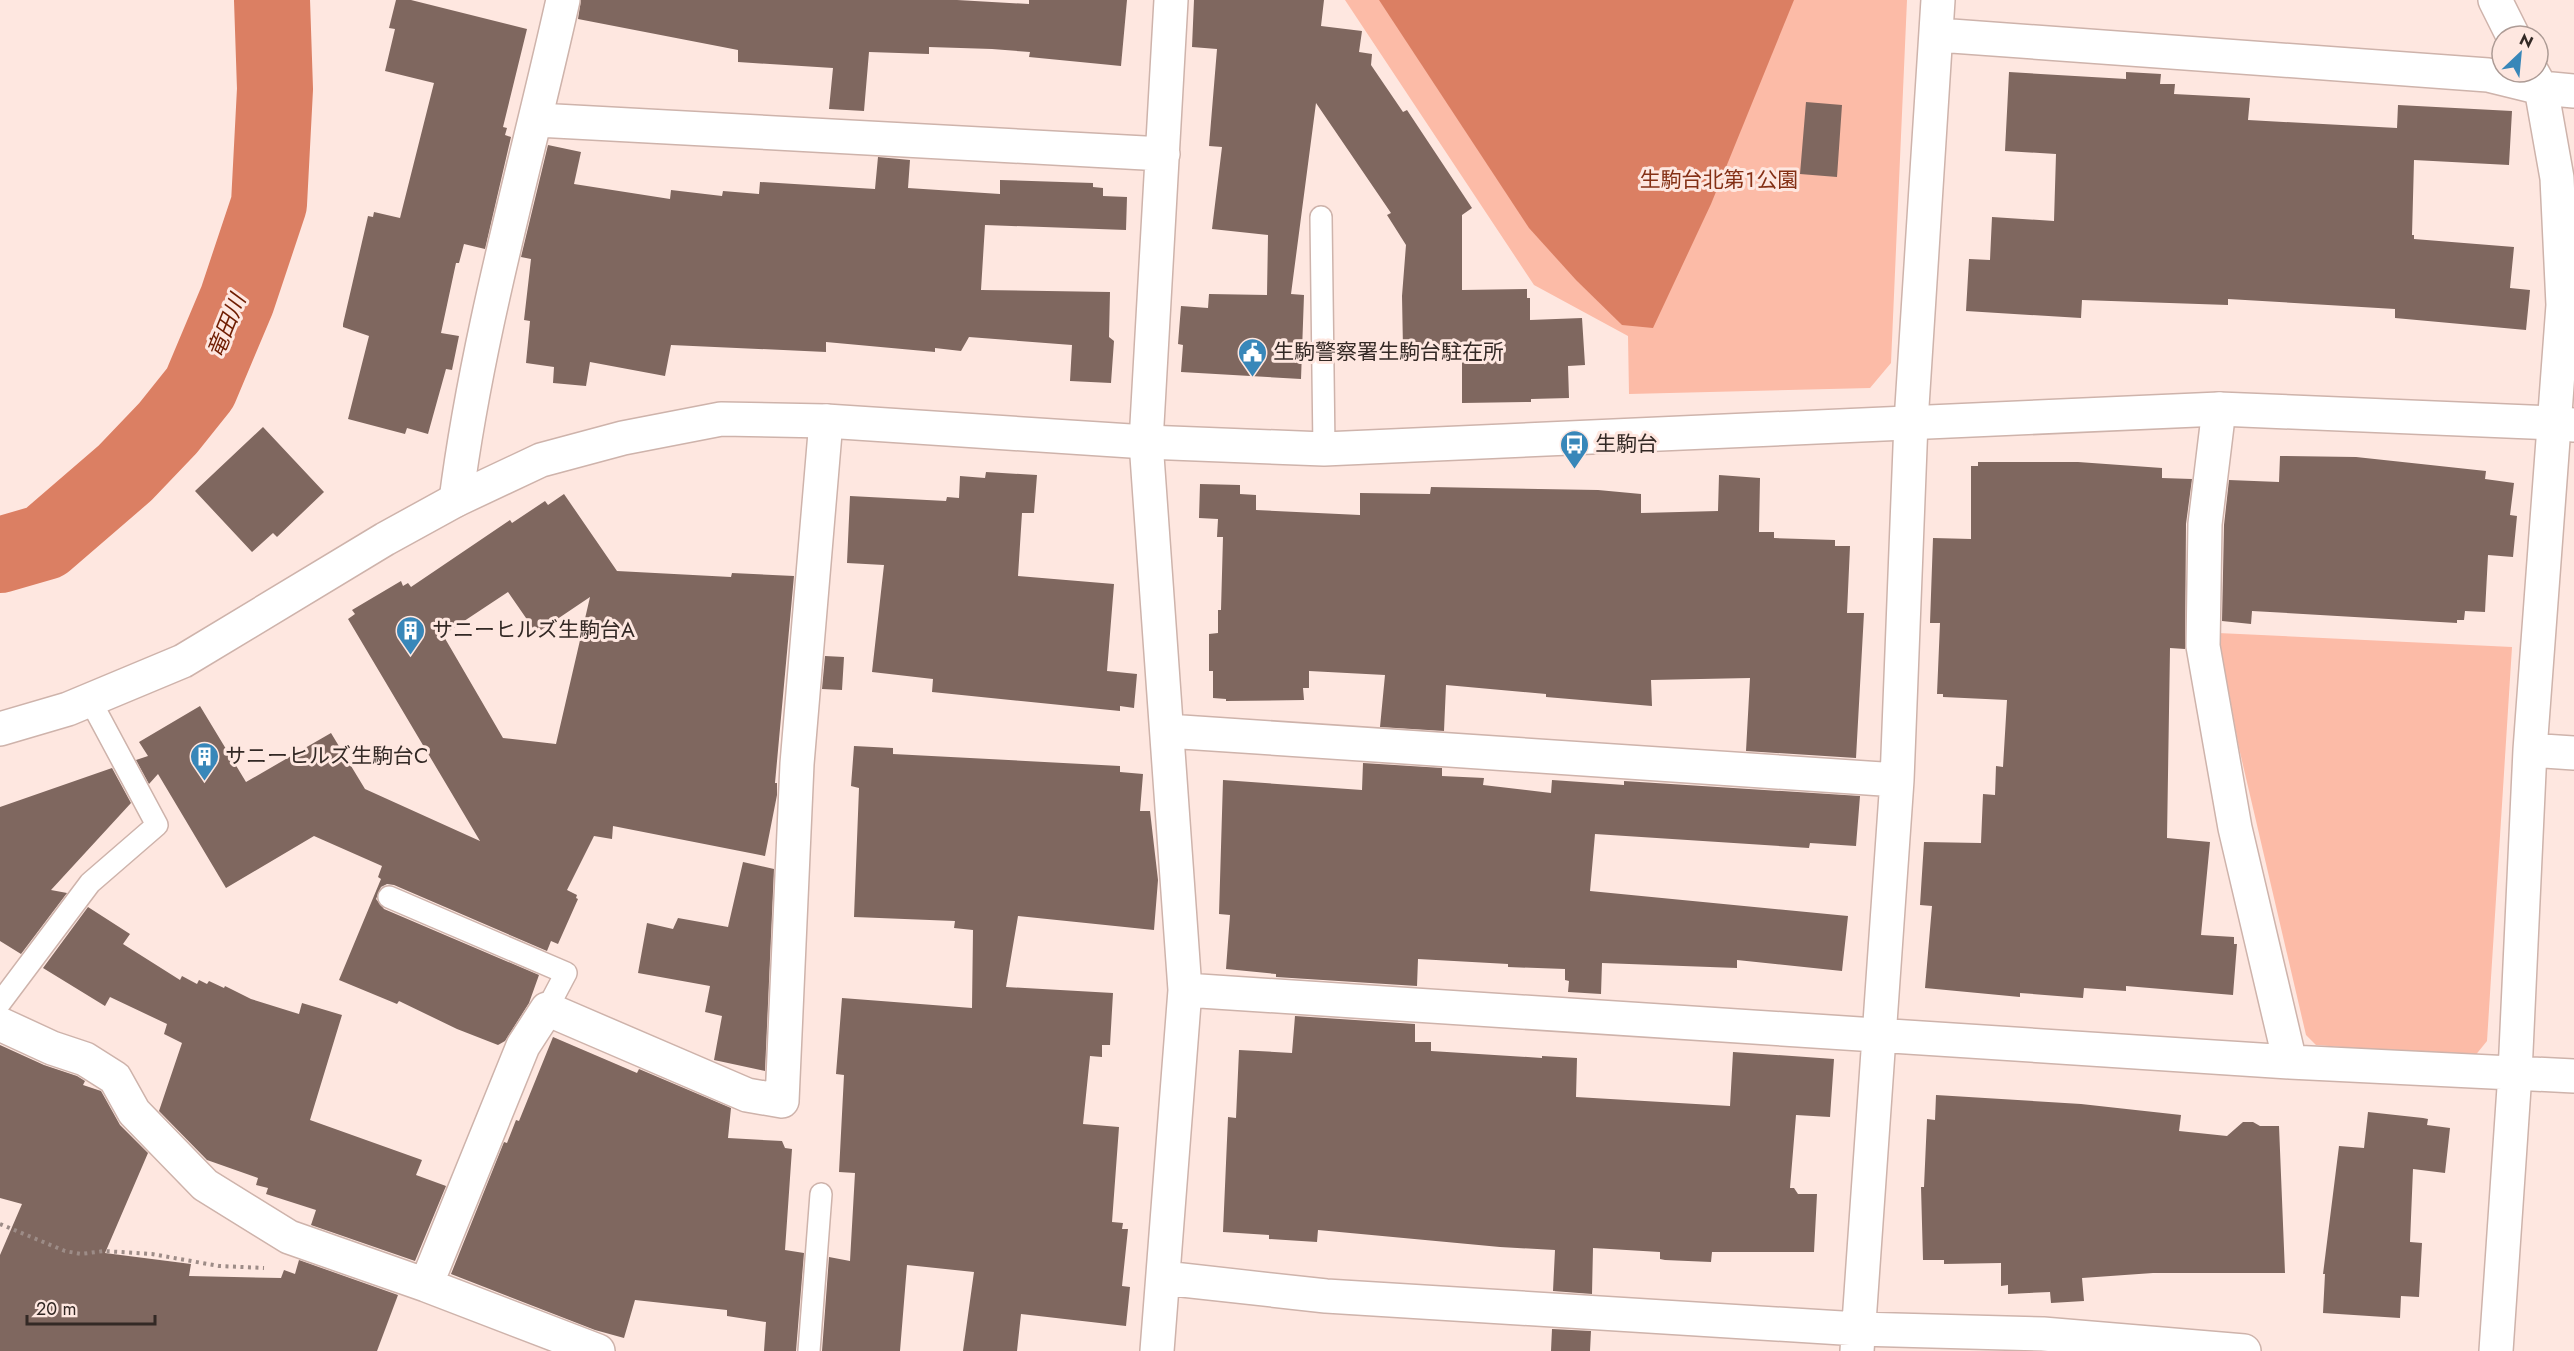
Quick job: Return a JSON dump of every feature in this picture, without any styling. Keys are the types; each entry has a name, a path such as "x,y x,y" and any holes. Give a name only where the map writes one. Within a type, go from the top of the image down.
{"street":[{"path":"456,500 463,444 494,288 537,120 563,0"},
{"path":"1157,1351 1185,990 1146,442 1171,0"},
{"path":"1857,1340 1897,780 1911,422 1938,35 1938,0"},
{"path":"2494,0 2507,24"},
{"path":"1938,35 2490,75"},
{"path":"2496,1351 2515,1073 2530,750 2565,424 2563,305 2557,178 2538,84"},
{"path":"2550,84 2574,91"},
{"path":"537,120 1162,154"},
{"path":"0,729 68,709 183,662 385,539 456,500 541,460 623,438 721,419 826,421 1146,442 1324,449 2219,409 2565,424"},
{"path":"2219,409 2205,524 2203,646 2235,828 2290,1062"},
{"path":"426,1285 523,1046 547,1009 747,1095 782,1101 797,764 826,421"},
{"path":"1167,731 1897,780"},
{"path":"2530,750 2574,753"},
{"path":"1185,990 2290,1062 2574,1076"},
{"path":"0,1024 52,1048 85,1059 115,1078 134,1112 205,1185 289,1237 426,1285 598,1351"},
{"path":"1164,1278 1326,1296 1857,1340 2043,1334 2244,1351"},
{"path":"489,1310 528,1351"}],"lane":[{"path":"1321,217 1324,449"},
{"path":"0,1003 90,883 157,825 90,700"},
{"path":"389,897 566,973 547,1009"},
{"path":"809,1351 821,1194"}],"path":[{"path":"0,1224 65,1251 81,1254 104,1251 152,1254 219,1266 263,1270 289,1237"}],"green space":[{"name":"生駒台北第１公園","path":"1345,0 1907,0 1891,363 1870,388 1629,394 1628,336 1534,285"},
{"path":"2218,633 2512,647 2487,1041 2474,1057 2316,1045 2306,1035 2239,748"}],"shaded area":[{"path":"1379,0 1794,0 1711,204 1653,328 1622,325 1576,280 1529,228"}],"building":[{"path":"396,0 411,0 527,29 503,127 507,128 505,135 511,137 485,249 464,244 459,263 456,263 441,333 459,336 452,370 446,369 428,434 407,428 405,434 348,419 369,336 343,327 343,324 368,216 373,217 374,212 400,218 434,83 385,71 395,29 389,28"},
{"path":"581,0 957,0 1029,4 1029,0 1127,0 1121,66 1029,57 1030,52 992,49 929,47 929,54 869,52 864,111 829,109 833,68 738,62 738,50 578,19"},
{"path":"1194,0 1324,0 1321,26 1362,31 1359,52 1372,54 1371,65 1403,112 1407,110 1472,208 1462,215 1462,290 1527,289 1527,298 1530,298 1530,320 1582,318 1585,365 1568,366 1569,398 1531,399 1531,402 1462,403 1462,349 1403,349 1402,296 1406,245 1387,215 1391,213 1316,103 1291,294 1304,295 1301,379 1181,372 1183,345 1178,344 1181,306 1208,308 1209,294 1267,295 1268,235 1212,229 1222,147 1209,146 1217,49 1192,47"},
{"path":"2009,72 2126,79 2126,72 2161,74 2160,84 2175,84 2174,94 2250,98 2248,120 2397,128 2398,105 2512,111 2509,165 2414,160 2412,235 2414,239 2514,247 2510,288 2530,290 2526,330 2395,318 2395,309 2228,299 2228,305 2082,300 2081,318 1966,311 1969,259 1990,260 1992,217 2054,221 2056,154 2005,151"},
{"path":"1806,102 1842,105 1837,177 1800,174"},
{"path":"548,145 581,152 574,184 670,199 671,190 722,196 723,191 759,194 760,182 875,189 878,157 910,160 908,188 1000,194 1000,180 1093,183 1093,187 1103,188 1103,196 1127,197 1126,230 985,225 981,290 1110,292 1109,337 1114,341 1111,383 1070,381 1072,345 969,337 961,351 935,348 935,352 826,342 826,352 671,345 665,376 590,362 586,386 553,383 554,367 526,363 530,321 524,320 531,259 521,257"},
{"path":"263,427 324,492 277,537 273,533 252,552 195,491"},
{"path":"2280,456 2356,457 2486,471 2485,479 2514,483 2510,515 2517,516 2513,557 2488,555 2485,612 2465,611 2464,620 2457,620 2457,623 2252,611 2251,624 2222,621 2224,525 2229,480 2279,482"},
{"path":"1978,462 2078,462 2162,468 2162,478 2192,479 2186,524 2185,649 2170,648 2167,838 2210,842 2201,935 2234,937 2234,944 2237,944 2233,995 2126,986 2126,991 2084,988 2083,998 2020,993 2020,997 1925,988 1932,906 1920,905 1924,842 1981,843 1983,794 1995,795 1996,766 2003,767 2007,700 1943,697 1943,694 1937,694 1940,623 1930,623 1933,538 1971,539 1971,466 1978,466"},
{"path":"986,472 1037,475 1034,513 1022,513 1018,576 1114,584 1107,671 1137,674 1134,708 1120,706 1120,711 932,692 933,679 872,672 884,565 847,563 850,496 946,501 947,497 959,498 960,476 985,478"},
{"path":"1719,475 1760,478 1759,532 1774,532 1774,538 1835,540 1835,546 1850,546 1847,613 1864,613 1856,758 1746,751 1750,678 1651,680 1652,706 1446,685 1444,731 1380,727 1385,675 1309,671 1309,688 1303,688 1304,700 1226,701 1226,699 1213,698 1213,671 1209,671 1209,634 1218,633 1223,537 1217,537 1218,519 1199,518 1200,484 1240,485 1240,494 1256,495 1256,510 1360,515 1360,493 1430,494 1431,487 1598,490 1641,494 1641,513 1718,511"},
{"path":"564,494 617,571 731,577 732,573 794,576 775,783 777,783 777,795 765,856 613,826 612,839 594,836 567,890 577,895 578,899 558,944 551,941 547,951 394,885 387,884 381,887 376,899 384,909 539,975 529,1003 505,1041 498,1045 457,1029 399,1001 397,1004 339,980 381,879 378,877 382,866 314,836 226,888 158,774 149,784 136,760 148,756 139,742 200,706 246,782 331,733 365,789 480,841 348,619 355,614 352,610 401,581 403,586 408,583 411,587 510,520 512,523 545,501 548,505","holes":["508,592 535,631 539,627 541,630 590,597 556,744 503,738 443,635"]},
{"path":"825,656 844,657 842,690 822,689"},
{"path":"854,746 893,748 893,754 1120,766 1120,772 1143,774 1140,811 1150,811 1158,880 1154,930 1018,916 1006,987 1113,993 1110,1045 1102,1045 1102,1057 1090,1056 1083,1124 1119,1127 1112,1222 1123,1223 1122,1229 1128,1229 1122,1286 1130,1287 1126,1326 1021,1314 1017,1351 963,1351 974,1272 907,1265 900,1351 822,1351 829,1257 850,1261 855,1173 839,1172 844,1075 836,1074 842,998 972,1008 973,930 954,928 955,921 854,917 859,788 851,786"},
{"path":"1363,763 1442,768 1442,776 1484,778 1483,785 1551,793 1552,780 1624,785 1624,781 1860,796 1856,846 1810,843 1809,848 1595,834 1590,891 1848,916 1842,971 1737,960 1737,968 1602,963 1601,994 1568,992 1569,981 1565,980 1565,969 1508,967 1508,964 1418,959 1417,986 1276,977 1276,974 1226,969 1230,915 1219,914 1223,780 1362,790"},
{"path":"112,768 131,803 51,890 67,893 21,954 0,941 0,807"},
{"path":"743,862 774,869 765,1071 714,1060 722,1016 705,1012 710,986 638,973 647,923 673,929 678,918 728,927"},
{"path":"88,907 130,934 123,944 180,980 182,976 197,984 199,980 207,984 209,981 251,999 299,1014 302,1003 342,1015 310,1120 422,1160 416,1175 446,1186 415,1261 311,1225 316,1210 266,1194 268,1188 256,1185 258,1178 207,1160 159,1111 182,1043 164,1034 167,1024 110,997 105,1006 43,968"},
{"path":"1295,1016 1415,1024 1415,1042 1431,1042 1431,1051 1577,1058 1576,1097 1730,1106 1733,1052 1834,1059 1830,1117 1796,1115 1790,1188 1794,1188 1798,1194 1817,1194 1814,1252 1712,1252 1711,1262 1665,1260 1660,1259 1660,1252 1593,1248 1592,1294 1553,1291 1555,1250 1318,1230 1317,1242 1269,1239 1269,1235 1223,1232 1228,1117 1236,1118 1239,1050 1292,1053"},
{"path":"553,1037 637,1073 639,1069 731,1108 728,1138 782,1141 785,1148 792,1149 785,1250 804,1253 796,1351 764,1351 766,1322 727,1316 727,1310 635,1300 624,1338 595,1330 451,1274 504,1142 507,1143 516,1120 519,1121"},
{"path":"0,1045 44,1065 77,1076 85,1081 83,1085 101,1091 120,1125 148,1153 105,1253 191,1264 189,1276 281,1278 284,1270 295,1274 299,1260 398,1295 377,1351 0,1351 0,1255 22,1204 0,1198"},
{"path":"1936,1095 2081,1104 2181,1115 2179,1131 2227,1136 2243,1122 2253,1122 2260,1126 2279,1126 2285,1273 2153,1273 2082,1278 2084,1301 2051,1303 2050,1292 2008,1294 2008,1285 2001,1286 2001,1263 1944,1264 1944,1260 1923,1260 1921,1187 1924,1187 1927,1119 1935,1120"},
{"path":"2368,1112 2423,1118 2428,1119 2427,1125 2450,1128 2445,1173 2413,1169 2410,1242 2422,1243 2419,1297 2401,1296 2400,1318 2323,1313 2325,1274 2323,1274 2339,1146 2364,1148"},
{"path":"1552,1329 1591,1331 1590,1351 1551,1351"}],"waterway":[{"name":"竜田川","path":"0,555 45,542 125,473 168,428 200,388 237,300 269,204 275,89 272,0"}],"place":[{"name":"生駒警察署生駒台駐在所","path":"1252,378"},
{"name":"生駒台","path":"1574,470"},
{"name":"サニーヒルズ生駒台A","path":"411,656"},
{"name":"サニーヒルズ生駒台C","path":"204,782"}]}
